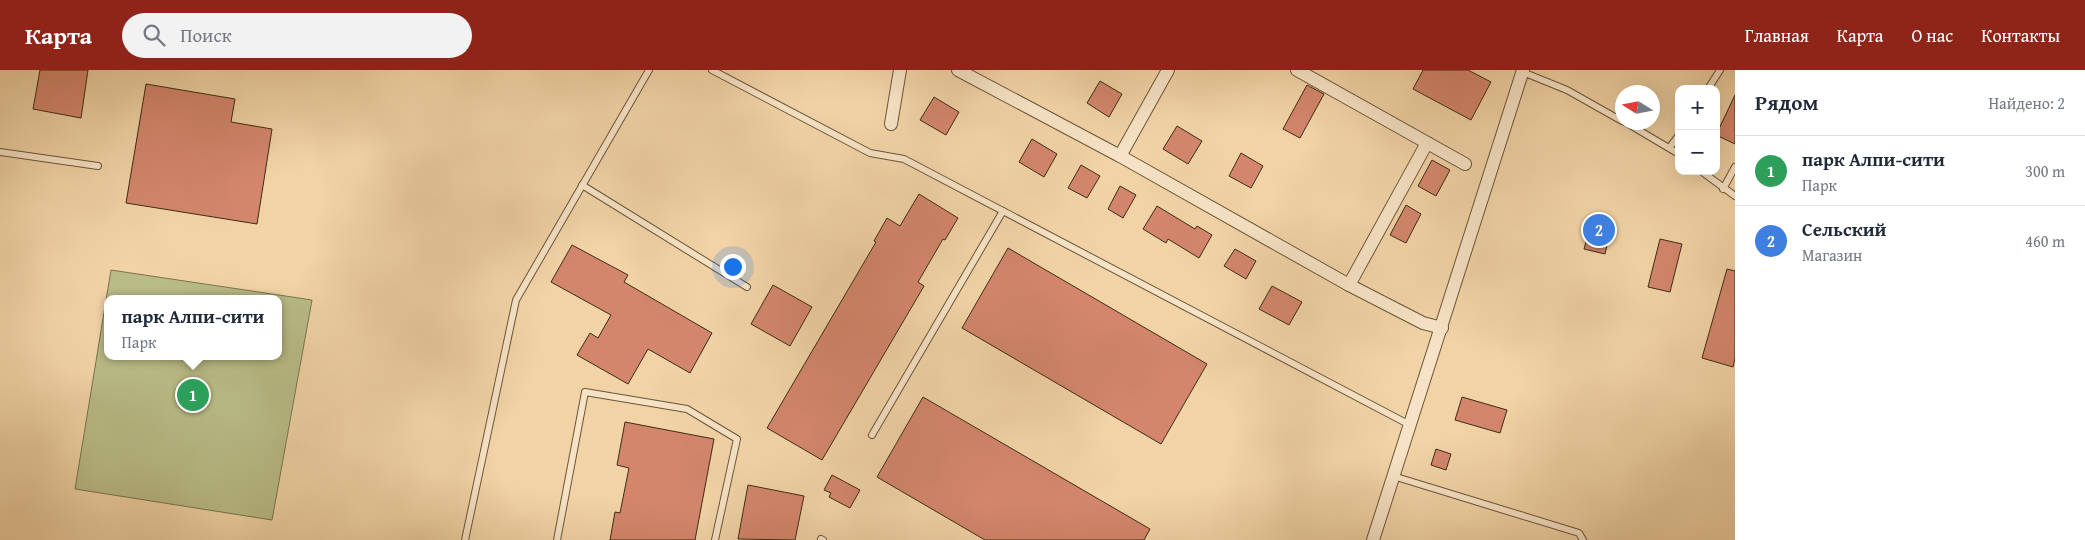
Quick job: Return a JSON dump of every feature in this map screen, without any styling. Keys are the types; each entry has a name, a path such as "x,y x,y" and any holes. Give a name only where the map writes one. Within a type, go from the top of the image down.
{"street":[{"path":"891,124 900,70"},
{"path":"958,70 1120,156 1422,323 1442,328"},
{"path":"1120,156 1168,70"},
{"path":"1297,70 1465,164"},
{"path":"1373,540 1442,328 1521,71"},
{"path":"1349,284 1427,144"}],"lane":[{"path":"465,540 516,300 650,70"},
{"path":"712,70 870,153 904,159 1410,425"},
{"path":"1711,85 1720,70"},
{"path":"1521,71 1567,90 1615,117"},
{"path":"1639,130 1675,151"},
{"path":"1670,147 1675,141"},
{"path":"0,152 98,166"},
{"path":"1723,189 1735,167"},
{"path":"1706,175 1735,196"},
{"path":"582,185 747,287"},
{"path":"872,435 1003,210"},
{"path":"557,540 585,392 687,409 737,439 716,540"},
{"path":"1393,476 1579,532 1583,540"}],"green space":[{"path":"111,270 278,295 107,295"},
{"path":"282,296 312,300 272,520 75,489 104,313 104,360 282,360"}],"building":[{"path":"40,70 88,70 81,118 33,109"},
{"path":"1423,70 1468,70 1491,82 1471,120 1413,89"},
{"path":"1100,81 1122,94 1109,117 1087,103"},
{"path":"146,84 235,99 231,122 272,129 257,224 126,203"},
{"path":"1307,85 1324,94 1300,138 1283,129"},
{"path":"1735,95 1735,144 1720,137 1720,127"},
{"path":"934,97 959,112 946,135 920,120"},
{"path":"1177,126 1202,141 1188,164 1163,149"},
{"path":"1032,139 1057,154 1044,177 1019,162"},
{"path":"1241,153 1263,166 1251,188 1229,176"},
{"path":"1432,160 1450,170 1436,196 1418,186"},
{"path":"1081,165 1100,176 1087,198 1068,188"},
{"path":"1120,186 1136,195 1123,218 1108,209"},
{"path":"919,194 958,218 945,240 943,239 918,282 924,286 822,460 767,428 876,242 874,241 887,218 900,226"},
{"path":"1406,205 1421,214 1406,243 1390,235"},
{"path":"1157,206 1195,229 1197,226 1212,235 1199,258 1168,239 1166,243 1143,229"},
{"path":"1591,224 1611,229 1605,254 1584,249"},
{"path":"1660,239 1682,244 1670,292 1648,287"},
{"path":"572,245 628,275 624,282 712,333 690,373 648,349 628,384 577,355 590,333 598,338 611,315 551,282"},
{"path":"1008,248 1207,364 1161,444 962,328"},
{"path":"1235,249 1256,261 1246,279 1224,266"},
{"path":"1727,269 1735,271 1735,358 1733,367 1702,358"},
{"path":"773,285 812,307 790,346 751,324"},
{"path":"1272,286 1302,302 1289,325 1259,309"},
{"path":"923,397 1150,529 1144,540 985,540 877,477"},
{"path":"1462,397 1507,410 1500,433 1455,420"},
{"path":"625,422 714,439 695,540 610,540 615,512 620,513 629,468 617,465"},
{"path":"1436,449 1451,454 1446,470 1431,465"},
{"path":"832,475 860,490 850,508 829,497 831,493 824,490"},
{"path":"748,485 804,496 795,540 738,539"}],"place":[{"name":"Сельский","path":"1599,230"},
{"name":"парк Алпи-сити","path":"193,395"}]}
